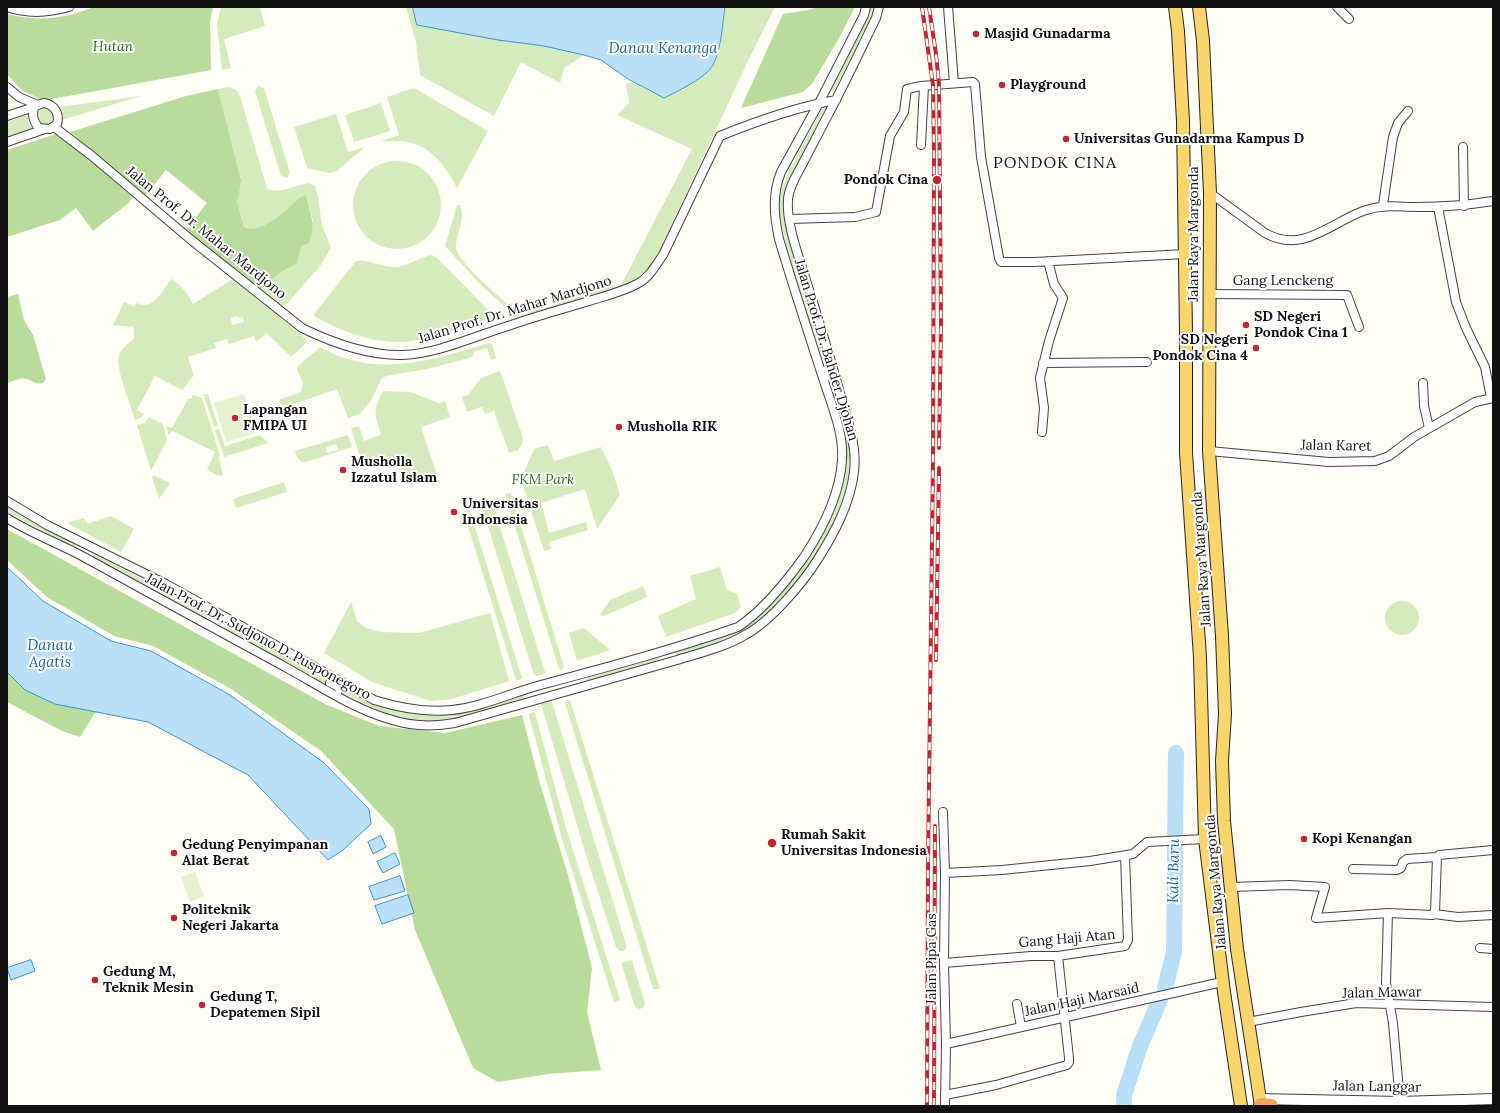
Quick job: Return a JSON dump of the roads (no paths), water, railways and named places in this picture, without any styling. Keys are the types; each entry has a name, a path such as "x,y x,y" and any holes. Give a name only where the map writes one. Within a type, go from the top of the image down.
{"main road":[{"name":"Jalan Raya Margonda","path":"1174,7 1178,31 1183,121 1186,453 1200,657 1205,839 1222,982 1241,1106"},
{"name":"Jalan Raya Margonda","path":"1199,7 1203,40 1210,193 1209,451 1225,714 1222,767 1226,839 1237,949 1248,1022 1263,1104"},
{"path":"1204,768 1222,767"}],"street":[{"path":"7,7 28,12 44,12 69,7"},
{"name":"Jalan Prof. Dr. Bahder Djohan","path":"576,676 666,650 738,626 765,604 784,583 820,533 839,483 842,444 831,403 780,240 776,225 775,203 777,182 781,172 819,103 864,15 866,7"},
{"name":"Jalan Prof. Dr. Sudjono D. Pusponegoro","path":"7,518 80,555 336,696 368,712 410,724 443,725 502,710 696,654 744,636 763,622 789,596 812,569 826,546 845,508 851,490 854,472 854,451 851,432 833,367 797,252 790,219 788,197 793,184 876,18 879,7"},
{"path":"948,7 954,83"},
{"path":"1337,7 1348,19"},
{"path":"790,219 856,217 876,212 890,136 904,112 908,88 973,82 975,84 981,157 999,258 1001,262 1185,254"},
{"path":"921,145 924,86"},
{"path":"7,87 19,97 36,106"},
{"name":"Jalan Prof. Dr. Mahar Mardjono","path":"54,127 92,156 190,239 302,328 351,348 383,354 404,355 450,346 510,325 607,296 639,283 653,271 663,255 720,136 760,120 819,103 836,100"},
{"path":"7,116 44,103 50,104 56,110 58,120 54,127 7,142"},
{"path":"36,106 32,114 33,120 40,128 46,129"},
{"path":"1383,205 1393,137 1398,123 1408,110"},
{"path":"1463,147 1464,206"},
{"path":"1210,193 1274,238 1288,241 1316,235 1365,210 1383,205 1438,207 1464,206 1493,200"},
{"path":"1438,207 1456,302 1466,328 1485,367 1492,398"},
{"path":"1042,432 1044,408 1040,378 1043,363 1064,298 1054,284 1048,261"},
{"name":"Gang Lenckeng","path":"1209,294 1347,295 1359,327"},
{"path":"1043,363 1146,362"},
{"path":"823,379 829,377 826,369 833,367"},
{"path":"1423,383 1424,406 1429,428"},
{"name":"Jalan Karet","path":"1209,451 1329,462 1375,461 1389,456 1414,437 1475,402 1492,398"},
{"path":"831,403 842,400"},
{"name":"Jalan Prof. Dr. Sudjono D. Pusponegoro","path":"7,501 47,525 166,584 374,700 398,707 429,711 452,710 482,704 576,676"},
{"path":"80,555 87,544"},
{"path":"211,627 219,614"},
{"path":"332,676 329,683 340,689 336,696"},
{"name":"Jalan Pipa Gas","path":"943,812 945,873 945,1106"},
{"path":"945,873 1048,865 1125,856 1136,852 1147,842 1205,839"},
{"path":"1353,869 1398,870 1407,859 1493,850"},
{"name":"Gang Haji Atan","path":"944,963 1031,956 1058,956 1122,948 1128,944 1125,856"},
{"path":"1434,914 1437,857"},
{"path":"1231,887 1290,885 1325,886 1316,918 1388,913 1458,916 1493,915"},
{"path":"1388,913 1386,984 1394,1023 1400,1102"},
{"path":"1480,948 1493,949"},
{"path":"945,1095 996,1085 1067,1065 1069,1058 1058,956"},
{"name":"Jalan Haji Marsaid","path":"946,1044 1222,982"},
{"name":"Jalan Mawar","path":"1248,1022 1356,1003 1493,1007"},
{"path":"1018,1004 1021,1027"},
{"name":"Jalan Langgar","path":"1263,1104 1400,1102 1493,1098"}],"water":[{"name":"Danau Kenanga","path":"413,7 725,7 720,44 716,58 710,70 698,79 664,98 628,79 601,60 544,46 498,40 417,25"},
{"name":"Danau Agatis","path":"7,567 43,601 111,641 151,651 230,695 323,762 369,809 371,824 343,850 328,860 248,775 148,722 55,704 25,690 7,672"},
{"path":"381,836 386,847 373,854 368,842"},
{"path":"395,853 400,864 383,873 377,862"},
{"path":"400,876 405,891 374,900 369,887"},
{"path":"408,895 414,913 382,924 375,906"},
{"path":"31,960 35,971 11,980 7,968"}],"waterway":[{"name":"Kali Baru","path":"1165,988 1174,952 1176,753"},
{"name":"Kali Baru","path":"1124,1106 1124,1095 1140,1046 1160,1000"}],"railway":[{"path":"922,7 933,85 934,157 933,461 928,868 927,1106"},
{"path":"929,7 939,84 941,323 939,448"},
{"path":"936,660 939,468"},
{"path":"934,1106 935,826"}],"place":[{"name":"Masjid Gunadarma","path":"976,34"},
{"name":"Playground","path":"1002,85"},
{"name":"Universitas Gunadarma Kampus D","path":"1066,139"},
{"name":"Pondok Cina","path":"937,180"},
{"name":"SD Negeri Pondok Cina 1","path":"1246,325"},
{"name":"SD Negeri Pondok Cina 4","path":"1256,348"},
{"name":"Lapangan FMIPA UI","path":"235,418"},
{"name":"Musholla RIK","path":"619,427"},
{"name":"Musholla Izzatul Islam","path":"343,470"},
{"name":"Universitas Indonesia","path":"454,512"},
{"name":"Kopi Kenangan","path":"1304,839"},
{"name":"Rumah Sakit Universitas Indonesia","path":"772,843"},
{"name":"Gedung Penyimpanan Alat Berat","path":"174,853"},
{"name":"Politeknik Negeri Jakarta","path":"174,918"},
{"name":"Gedung M, Teknik Mesin","path":"95,980"},
{"name":"Gedung T, Depatemen Sipil","path":"202,1005"}],"district":[{"name":"PONDOK CINA","path":"1055,163"}],"park label":[{"name":"Hutan","path":"113,47"},
{"name":"FKM Park","path":"543,480"}]}
